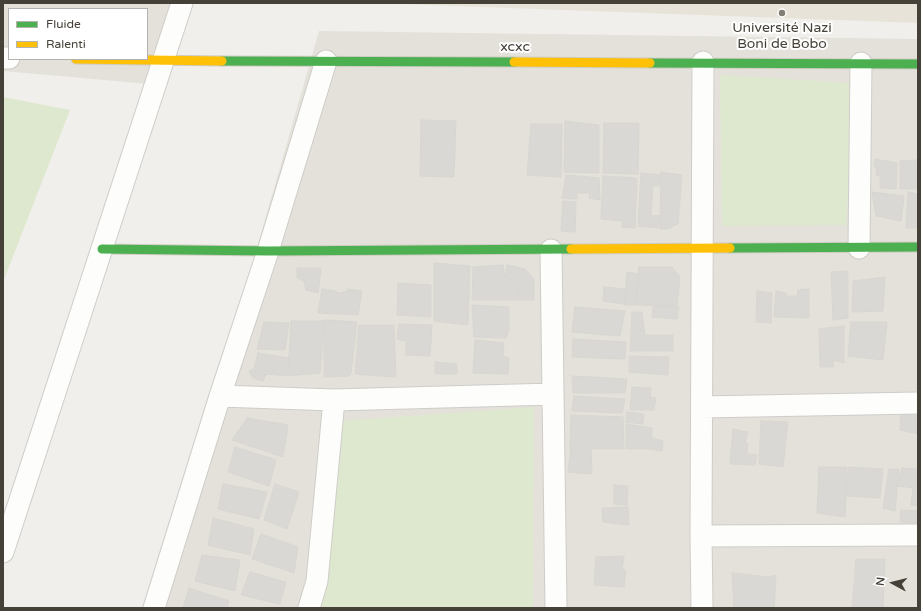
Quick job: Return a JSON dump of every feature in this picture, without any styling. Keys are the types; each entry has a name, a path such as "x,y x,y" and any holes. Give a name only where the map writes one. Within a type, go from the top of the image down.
{"street":[{"path":"3,552 182,3"},
{"name":"xcxc","path":"120,60 918,64"},
{"path":"154,608 220,396 268,251 326,61"},
{"path":"702,608 703,62"},
{"path":"859,248 861,63"},
{"path":"102,249 268,251 918,247"},
{"path":"551,250 556,608"},
{"path":"220,396 334,400 553,394"},
{"path":"309,608 317,581 334,400"},
{"path":"702,407 918,404"},
{"path":"701,536 918,535"}],"shaded area":[{"path":"3,3 175,3 149,84 3,71"},
{"name":"Université Nazi Boni de Bobo","path":"373,3 918,3 918,23"},
{"path":"319,31 918,39 918,608 154,608"}],"green space":[{"path":"720,75 854,83 846,225 722,226"},
{"path":"3,97 70,110 3,282"},
{"path":"534,407 533,608 321,608 341,421"}],"building":[{"path":"421,120 456,121 454,177 420,176"},
{"path":"565,121 599,125 599,173 564,172"},
{"path":"604,123 639,123 638,174 603,173"},
{"path":"531,124 562,124 561,177 527,175"},
{"path":"875,159 897,163 896,189 880,188 880,176 876,175 877,169 874,166"},
{"path":"918,160 918,189 900,189 900,161"},
{"path":"661,172 682,175 678,224 668,229 660,229"},
{"path":"641,173 661,175 660,186 653,186 651,215 660,216 658,228 638,226"},
{"path":"566,175 599,178 600,200 589,198 590,193 577,193 577,199 562,198"},
{"path":"603,176 637,178 635,228 622,227 623,221 601,219"},
{"path":"872,192 904,196 901,221 876,216"},
{"path":"908,192 918,194 918,228 906,228"},
{"path":"563,201 576,202 575,232 561,231"},
{"path":"434,263 470,266 468,325 434,321"},
{"path":"503,265 505,277 519,283 518,300 472,300 473,267"},
{"path":"507,265 525,269 534,279 534,300 518,300 518,281 505,277"},
{"path":"639,267 672,267 680,277 677,306 636,305"},
{"path":"297,268 321,268 318,293 306,290 304,281 297,278"},
{"path":"848,271 848,318 833,320 831,272"},
{"path":"627,272 639,274 636,305 624,305"},
{"path":"885,277 883,311 852,312 853,281"},
{"path":"398,283 431,285 431,317 397,315"},
{"path":"604,287 626,289 624,304 603,301"},
{"path":"322,289 336,291 338,293 345,292 348,289 362,291 358,315 318,313"},
{"path":"809,289 809,318 774,317 776,291 786,293 786,296 797,296 798,290"},
{"path":"757,291 772,293 771,323 756,322"},
{"path":"472,305 509,307 509,330 506,338 474,337"},
{"path":"653,306 679,307 677,319 652,317"},
{"path":"575,307 625,311 620,336 572,332"},
{"path":"632,312 642,312 645,335 673,335 673,351 630,351"},
{"path":"324,320 357,322 351,373 349,376 324,377"},
{"path":"291,321 324,321 320,373 288,376"},
{"path":"264,322 289,323 285,350 257,349"},
{"path":"851,322 887,322 883,360 848,356"},
{"path":"399,324 432,325 430,356 406,355 406,341 397,339"},
{"path":"359,325 394,325 396,377 355,374"},
{"path":"844,326 844,363 833,360 834,367 820,367 819,329"},
{"path":"573,339 626,342 625,359 572,357"},
{"path":"475,340 504,343 503,356 509,358 508,374 473,373"},
{"path":"258,353 289,358 288,376 266,374 263,381 253,378 249,371 254,369"},
{"path":"629,356 669,357 668,375 629,372"},
{"path":"435,362 457,364 457,374 435,374"},
{"path":"572,376 627,379 625,393 573,393"},
{"path":"632,387 651,388 650,397 656,398 654,410 630,410"},
{"path":"574,396 625,399 622,413 572,411"},
{"path":"627,412 644,414 643,424 626,422"},
{"path":"901,414 918,416 918,434 900,430"},
{"path":"571,415 623,417 624,449 570,449"},
{"path":"247,418 288,425 283,457 232,440"},
{"path":"761,421 788,422 783,467 759,464"},
{"path":"626,424 652,428 652,438 663,441 662,451 649,449 626,449"},
{"path":"733,429 748,432 745,443 748,444 747,454 757,455 755,465 730,464"},
{"path":"235,447 276,460 269,486 228,472"},
{"path":"571,449 591,449 592,474 568,472"},
{"path":"819,467 847,467 845,517 817,513"},
{"path":"849,467 883,469 880,498 846,496"},
{"path":"902,468 918,469 918,488 897,486"},
{"path":"889,469 899,469 895,511 883,508"},
{"path":"223,484 267,492 259,519 218,509"},
{"path":"275,484 299,492 287,529 264,520"},
{"path":"614,485 628,486 627,505 614,504"},
{"path":"913,488 918,489 918,506 911,505"},
{"path":"628,507 629,525 603,522 602,508"},
{"path":"901,510 918,511 918,523 900,522"},
{"path":"213,518 254,529 250,555 208,545"},
{"path":"261,534 298,547 294,573 252,559"},
{"path":"202,555 240,560 235,591 195,581"},
{"path":"624,556 622,568 626,571 624,587 594,585 596,557"},
{"path":"856,559 885,559 883,608 852,608"},
{"path":"250,572 286,582 280,604 241,595"},
{"path":"732,573 769,577 776,575 774,608 734,608"},
{"path":"189,588 229,601 227,608 183,608"}],"traffic: fast":[{"path":"222,61 514,62"},
{"path":"650,63 918,64"},
{"path":"730,248 918,247"},
{"path":"102,249 268,251 571,249"}],"traffic: slow":[{"path":"148,60 222,61"},
{"path":"514,62 650,63"},
{"path":"571,249 730,248"}],"place":[{"name":"Université Nazi Boni de Bobo","path":"782,13"}]}
